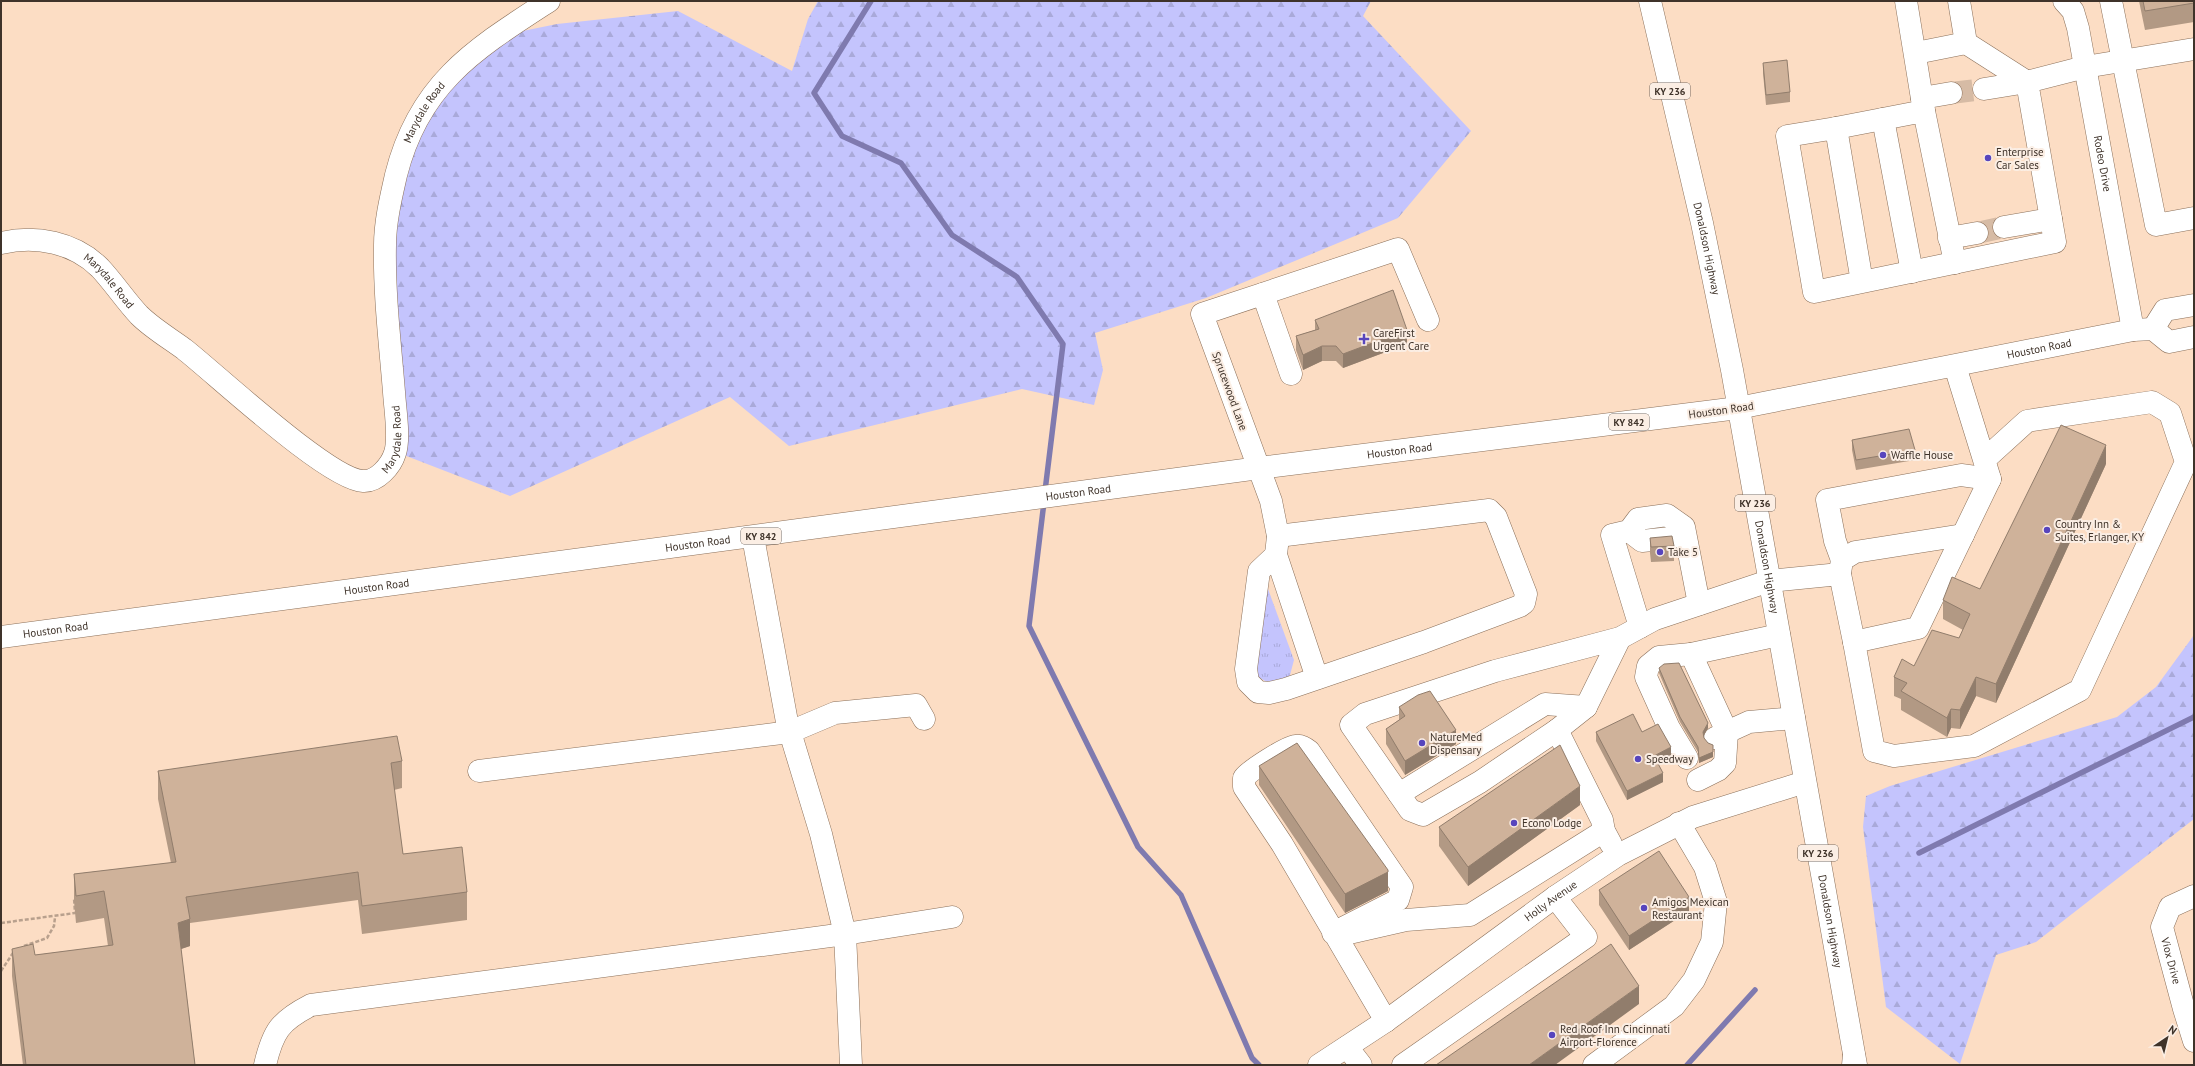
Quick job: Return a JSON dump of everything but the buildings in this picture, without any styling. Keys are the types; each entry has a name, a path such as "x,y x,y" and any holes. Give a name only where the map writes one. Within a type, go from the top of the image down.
{"main road":[{"name":"Marydale Road","path":"1,243 28,238 46,240 64,245 83,254 98,266 140,316 184,349 314,457 345,476 363,482 376,477 389,466 396,452 396,417 386,298 385,242 392,189 401,156 411,128 429,98 466,58 494,37 549,1"},
{"name":"Donaldson Highway","path":"1650,1 1702,223 1738,408 1834,937 1854,1062"},
{"path":"1906,1 1916,53 1923,104 1955,263"},
{"path":"1958,1 1966,43"},
{"name":"Rodeo Drive","path":"2064,1 2073,11 2143,330"},
{"path":"2111,1 2156,225 2194,218"},
{"path":"1916,53 1966,43 2027,82 2055,242 1814,292 1787,136 1883,118 1951,93"},
{"path":"1984,89 2027,82 2085,67 2194,49"},
{"path":"1883,118 1912,272"},
{"path":"1836,128 1862,282"},
{"path":"2004,227 2051,219"},
{"path":"1950,238 1977,232"},
{"path":"1291,374 1263,294 1398,249 1428,320"},
{"name":"Sprucewood Lane","path":"1263,294 1202,314 1271,501 1277,545 1317,678"},
{"path":"2194,304 2165,310 2143,330 2169,342 2194,337"},
{"name":"Houston Road","path":"1,637 1259,468 1738,408 2143,330"},
{"path":"1955,366 1987,470"},
{"path":"1854,642 1918,628 1963,535 1987,470 2027,422 2152,402 2170,414 2186,462 2080,690 1974,746 1894,756 1874,751 1854,642 1841,567 1827,500 1987,470"},
{"path":"1484,509 1495,514 1526,594 1524,603 1520,606 1479,622 1367,662 1317,678 1269,693 1258,692 1248,682 1246,668 1259,572 1277,545 1484,509"},
{"path":"1640,627 1612,535 1629,531 1638,519 1667,515 1684,527 1699,604"},
{"path":"1620,638 1586,706 1557,730 1480,782 1423,815 1410,810 1351,725 1365,714 1496,671 1620,638 1656,619 1770,581 1841,567 1855,552 1963,535"},
{"path":"753,537 790,732 821,834 845,934 851,1065"},
{"path":"1713,810 1698,780 1690,754 1664,704 1646,678 1648,666 1659,657 1691,654 1779,635"},
{"path":"1691,654 1693,677 1721,735 1725,763 1718,770 1698,780"},
{"path":"1399,794 1545,704 1586,706"},
{"path":"480,772 790,732 835,713 916,705 924,719"},
{"path":"1721,735 1750,722 1794,718"},
{"path":"1557,730 1602,820 1604,831 1618,855"},
{"path":"1333,933 1398,900 1402,887 1310,751 1305,747 1294,746 1249,772 1244,778 1244,787 1282,844 1333,933 1386,1021"},
{"name":"Holly Avenue","path":"1319,1065 1386,1021 1555,897 1618,855 1679,823 1713,810 1805,782"},
{"path":"1594,1065 1674,1006 1694,980 1712,942 1716,902 1705,867 1679,823"},
{"path":"1333,933 1352,933 1406,920 1470,916 1604,831"},
{"name":"Viox Drive","path":"2194,896 2170,907 2162,927 2194,1041"},
{"path":"1403,1065 1586,937 1555,897"},
{"path":"265,1065 270,1043 277,1031 286,1020 311,1006 845,934 952,917"},
{"path":"1347,1047 1361,1065"}],"path":[{"path":"1,923 55,917 75,913 74,895"},
{"path":"1,971 13,953 26,945 47,938 54,926 55,917"}],"green space":[{"path":"818,1 1371,1 1363,16 1471,131 1398,218 1206,298 1095,333 1103,370 1094,405 1022,389 789,446 730,397 510,496 396,452 386,299 411,128 494,37 557,24 678,11 792,71 808,19"},
{"path":"1264,578 1294,660 1290,675 1284,680 1267,682 1258,677 1253,662"},
{"path":"2194,635 2194,819 2036,942 1996,955 1960,1064 1886,1007 1863,827 1866,796 1890,786 2117,717 2156,687"}],"waterway":[{"path":"871,1 814,93 842,136 901,163 952,235 1017,277 1063,344 1045,491"},
{"path":"1044,502 1029,626 1138,847 1181,895 1252,1058 1259,1065"},
{"path":"1919,853 2194,717"},
{"path":"1687,1065 1755,990"}],"tunnel":[{"path":"1951,93 1984,89"},
{"path":"1977,233 2004,227"}],"place":[{"name":"Enterprise Car Sales","path":"1988,158"},
{"name":"CareFirst Urgent Care","path":"1364,339"},
{"name":"Waffle House","path":"1883,455"},
{"name":"Country Inn & Suites, Erlanger, KY","path":"2047,530"},
{"name":"Take 5","path":"1660,552"},
{"name":"NatureMed Dispensary","path":"1422,743"},
{"name":"Speedway","path":"1638,759"},
{"name":"Econo Lodge","path":"1514,823"},
{"name":"Amigos Mexican Restaurant","path":"1644,908"},
{"name":"Red Roof Inn Cincinnati Airport-Florence","path":"1552,1035"}]}
